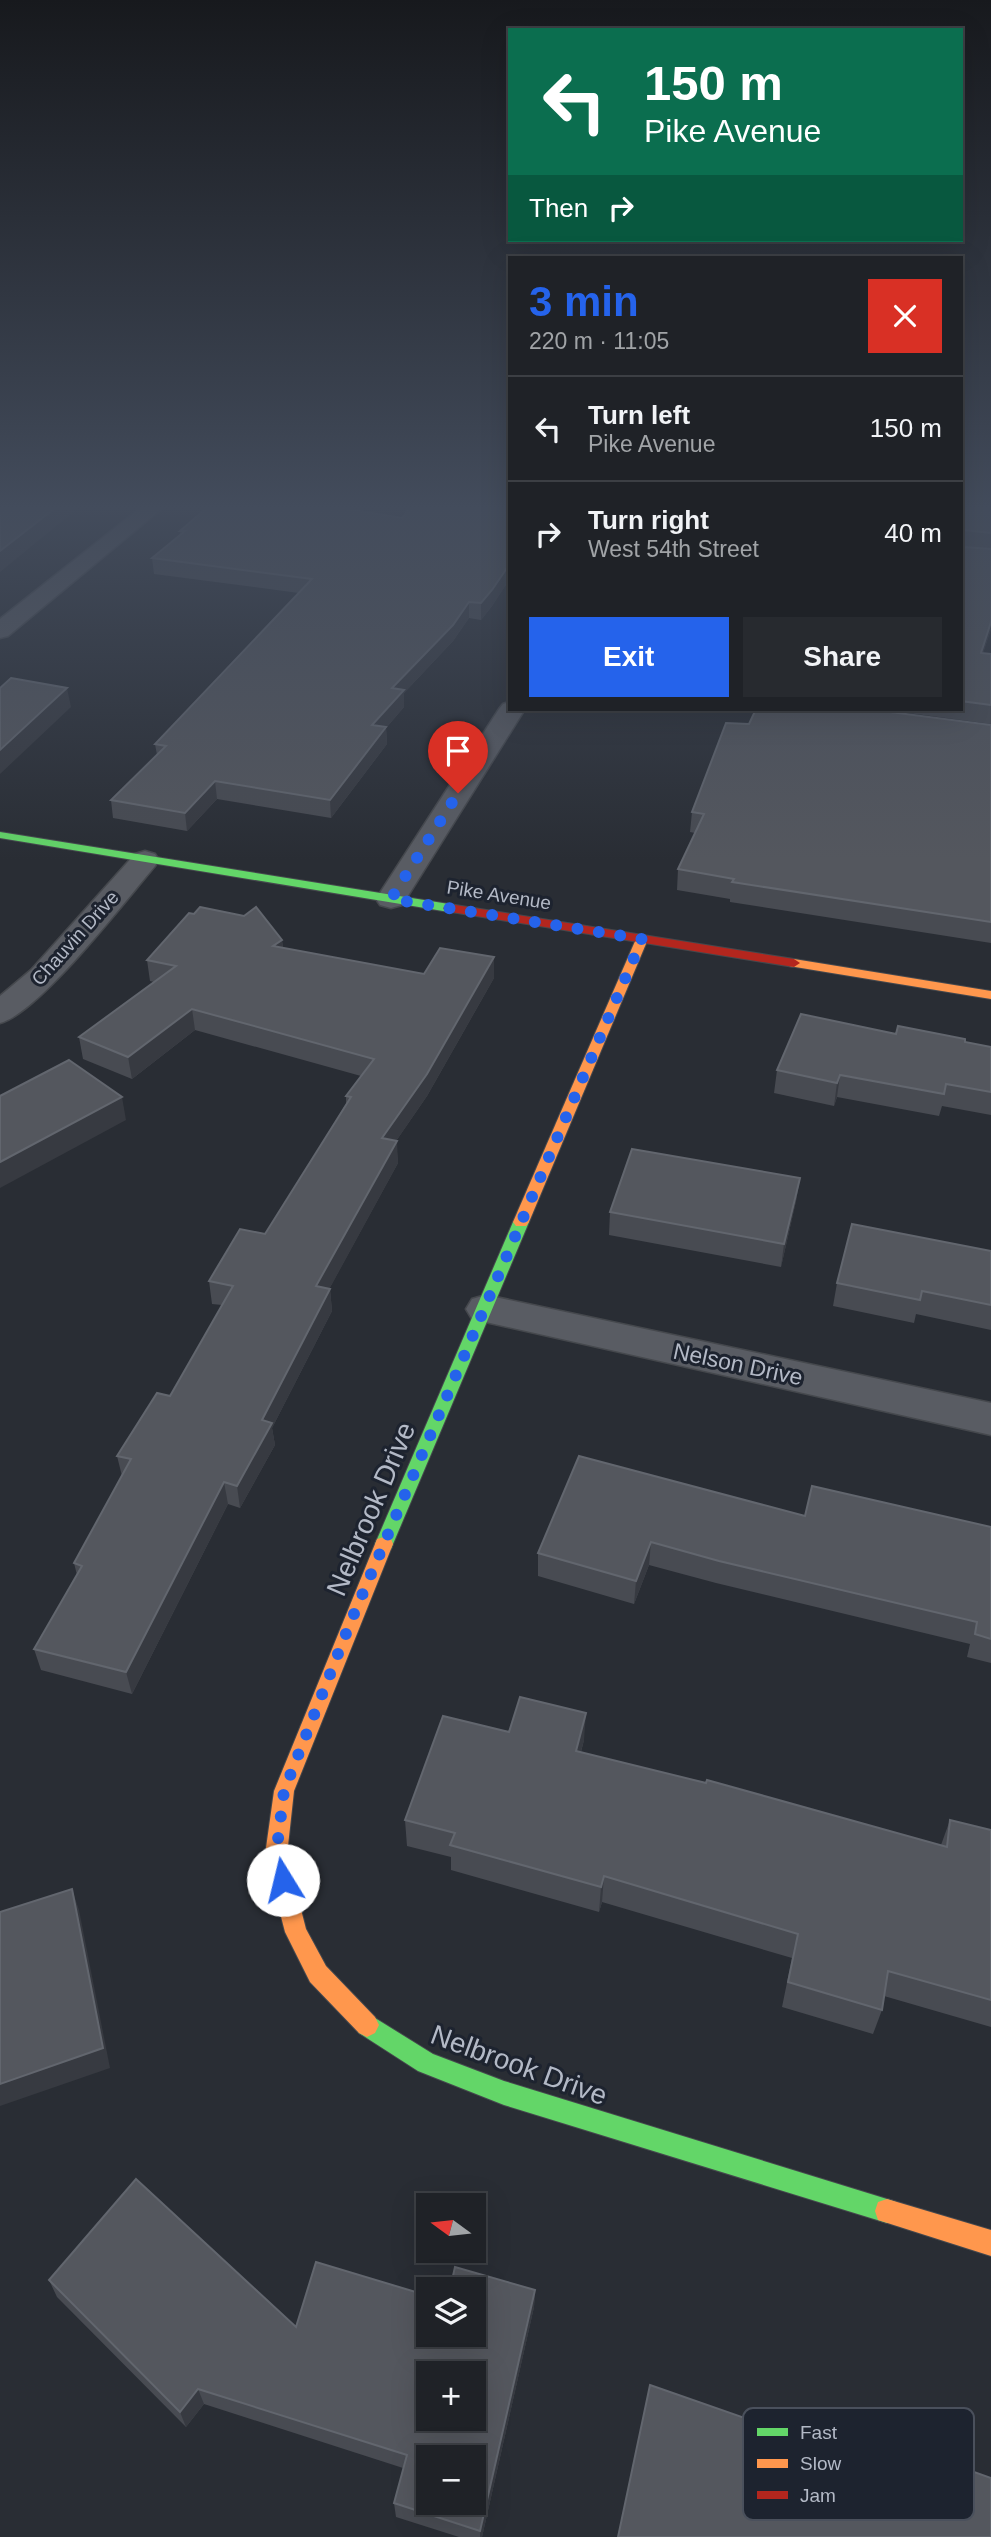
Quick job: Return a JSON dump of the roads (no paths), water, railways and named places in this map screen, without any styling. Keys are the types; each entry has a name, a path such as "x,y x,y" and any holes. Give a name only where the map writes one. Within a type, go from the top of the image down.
{"street":[{"path":"391,899 511,711"},
{"name":"Pike Avenue","path":"0,835 991,995"},
{"name":"Chauvin Drive","path":"0,1013 42,977 145,860"},
{"name":"Nelbrook Drive","path":"642,939 351,1621 284,1791 276,1855 296,1932 318,1973 366,2025 426,2063 504,2093 991,2243"},
{"name":"Nelson Drive","path":"486,1309 991,1419"}]}
